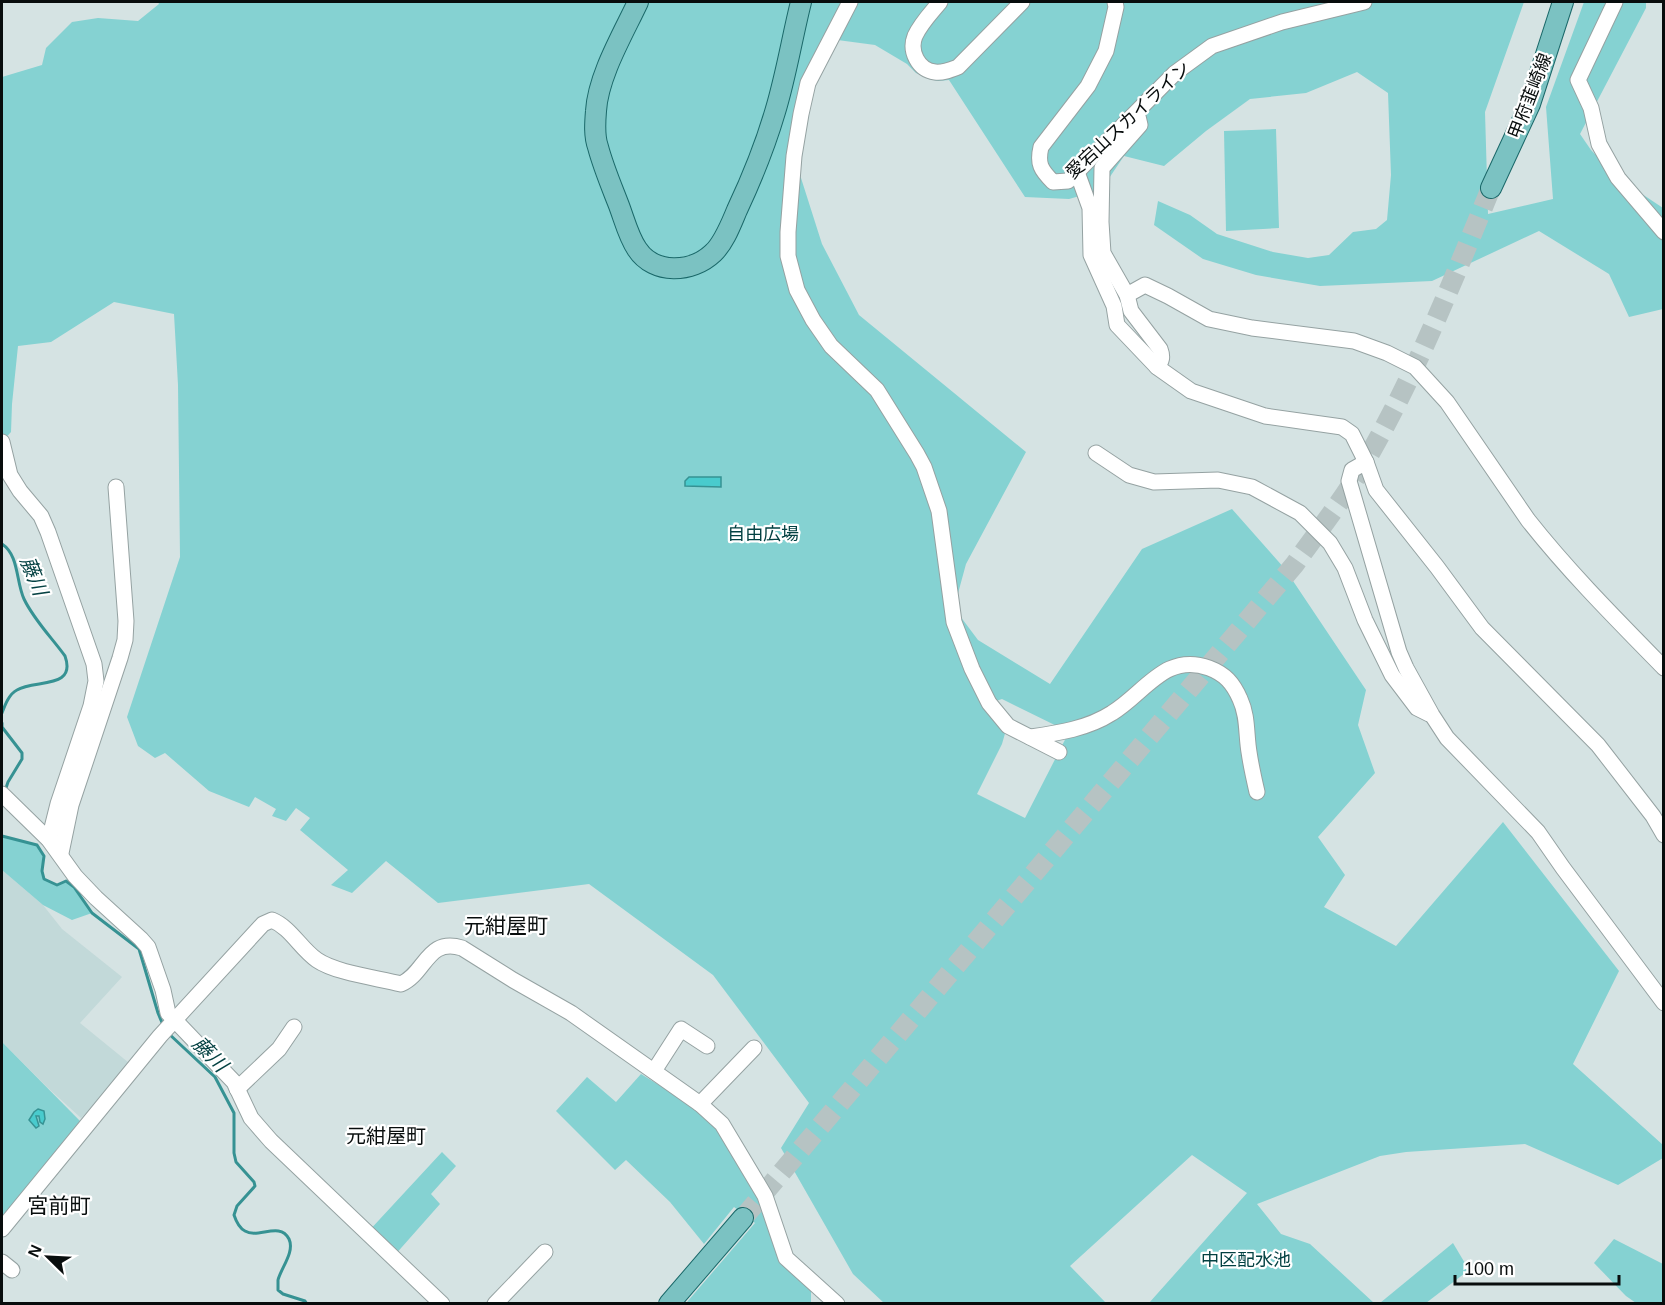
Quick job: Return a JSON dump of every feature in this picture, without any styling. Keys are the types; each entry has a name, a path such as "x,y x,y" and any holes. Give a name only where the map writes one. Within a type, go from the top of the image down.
{"main road":[{"path":"639,2 597,95 595,128 597,146 630,235 638,250 661,267 675,269 687,268 702,262 714,253 727,231 767,138 776,110 801,2"},
{"name":"甲府韮崎線","path":"1491,188 1530,105 1563,2"},
{"path":"669,1304 743,1218"}],"street":[{"path":"940,2 923,21 914,39 914,53 917,62 925,69 934,72 946,72 958,67 1022,2"},
{"name":"愛宕山スカイライン","path":"1115,2 1116,7 1106,51 1097,69 1088,86 1041,147 1038,159 1046,175 1053,182 1068,181 1175,73 1212,46 1282,22 1364,2"},
{"path":"1615,2 1578,80 1591,108 1599,144 1618,178 1664,232"},
{"path":"848,3 812,74 794,156 788,256 797,290 813,320 831,346 877,390 924,467 939,511 954,622 972,669 989,703 1008,726 1059,752"},
{"path":"1137,112 1140,125 1102,168 1103,254 1127,295 1131,311 1160,349 1161,362 1157,367"},
{"path":"1077,172 1090,208 1091,255 1114,306 1117,325 1157,367 1191,391 1264,416 1342,427 1352,434 1366,462 1376,490 1482,628 1598,745 1653,816 1664,835"},
{"path":"1127,295 1145,285 1209,319 1252,328 1354,341 1387,353 1415,368 1447,402 1538,533 1591,594 1664,668"},
{"path":"2,442 10,475 20,491 42,516 94,664 96,681 91,706 58,804 49,840"},
{"path":"1096,453 1129,475 1154,482 1218,480 1252,487 1300,513 1330,543 1345,568 1365,620 1392,675 1417,708 1432,715"},
{"path":"1366,462 1352,470 1349,481 1399,652 1406,668 1432,715 1455,747 1538,832 1664,1003"},
{"path":"60,853 71,804 102,717 125,640 126,621 116,487"},
{"path":"1029,737 1069,732 1100,720 1113,713 1168,668 1186,663 1204,666 1220,672 1231,681 1241,700 1248,726 1248,750 1257,792"},
{"path":"4,796 49,840 75,876 148,947 163,990 168,1013 168,1027"},
{"path":"2,1229 168,1027 263,924 272,920 281,924 316,959 323,963 337,969 402,984 408,981 435,950 454,946 462,948 571,1013 700,1104 722,1124 765,1196 786,1258 837,1304"},
{"path":"168,1027 234,1082 251,1118 271,1141 442,1304"},
{"path":"237,1089 279,1049 294,1027"},
{"path":"654,1071 681,1029 707,1046"},
{"path":"700,1104 754,1048"},
{"path":"495,1304 545,1252"}],"shaded area":[{"path":"689,477 721,477 721,487 685,486 685,481"},
{"path":"2,870 43,905 62,929 122,977 80,1023 134,1067 81,1118 2,1042"},
{"path":"38,1109 44,1111 45,1119 43,1124 39,1116 36,1116 39,1126 36,1128 29,1120"}],"green space":[{"path":"158,2 1524,2 1485,112 1488,214 1553,199 1546,107 1584,2 1646,2 1646,8 1580,134 1591,150 1618,178 1663,208 1663,309 1629,317 1609,274 1539,231 1432,281 1320,286 1256,275 1203,259 1154,225 1158,201 1190,215 1217,234 1273,252 1308,258 1329,255 1353,232 1376,229 1387,220 1391,175 1388,93 1357,72 1306,93 1250,99 1164,166 1124,156 1101,190 1069,199 1025,197 949,80 938,81 916,73 907,64 875,45 830,39 808,83 794,156 822,244 859,315 1026,452 966,564 954,608 978,640 1050,684 1142,549 1232,509 1285,569 1366,690 1358,725 1375,773 1318,837 1345,875 1324,907 1396,946 1503,822 1619,971 1573,1064 1663,1145 1663,1158 1618,1185 1525,1144 1406,1152 1380,1156 1257,1204 1281,1234 1310,1244 1374,1303 1149,1303 1247,1193 1192,1155 1070,1266 1106,1303 884,1303 853,1274 781,1148 809,1103 713,975 589,884 438,903 386,861 352,893 331,885 348,870 300,830 310,818 296,808 286,821 272,816 276,809 255,797 249,807 209,791 165,753 155,758 138,746 127,717 180,557 178,385 174,314 114,302 51,342 18,346 11,432 2,442 2,77 42,65 46,48 72,22 98,18 138,21 159,4","holes":["1002,699 1069,732 1025,818 977,794 1002,744 1006,730 990,703"]},
{"path":"1276,129 1279,228 1226,231 1224,131"},
{"path":"2,836 37,845 44,856 42,871 44,878 57,885 66,881 74,887 92,913 72,920 43,905 2,870"},
{"path":"2,1042 80,1121 56,1155 2,1220"},
{"path":"641,1074 722,1124 786,1258 811,1282 811,1303 687,1303 755,1223 734,1207 704,1244 670,1202 626,1160 615,1170 556,1111 587,1077 616,1102"},
{"path":"442,1152 456,1166 431,1194 440,1204 394,1256 367,1233"},
{"path":"1614,1239 1663,1264 1663,1303 1636,1303 1626,1296 1594,1263"},
{"path":"1453,1243 1469,1270 1426,1303 1380,1303"}],"waterway":[{"name":"藤川","path":"2,544 14,562 21,592 28,607 65,656 67,667 60,679 24,687 14,692 2,713"},
{"name":"藤川","path":"2,723 2,727 22,753 22,759 5,791"},
{"name":"藤川","path":"2,836 37,845 44,856 42,871 44,879 57,885 66,881 74,887 92,913 139,949 163,1025"},
{"name":"藤川","path":"168,1033 215,1077 234,1113 236,1162 255,1186 237,1206 234,1215 239,1226 250,1233 280,1231 285,1234 289,1239 290,1249 278,1280 278,1290 283,1294 305,1301 307,1304"}],"tunnel":[{"path":"743,1218 1295,564 1351,486 1378,440 1430,334 1491,188"}],"district":[{"name":"元紺屋町","path":"506,926"},
{"name":"元紺屋町","path":"386,1136"},
{"name":"宮前町","path":"59,1206"}],"park label":[{"name":"自由広場","path":"763,534"},
{"name":"中区配水池","path":"1246,1260"}]}
